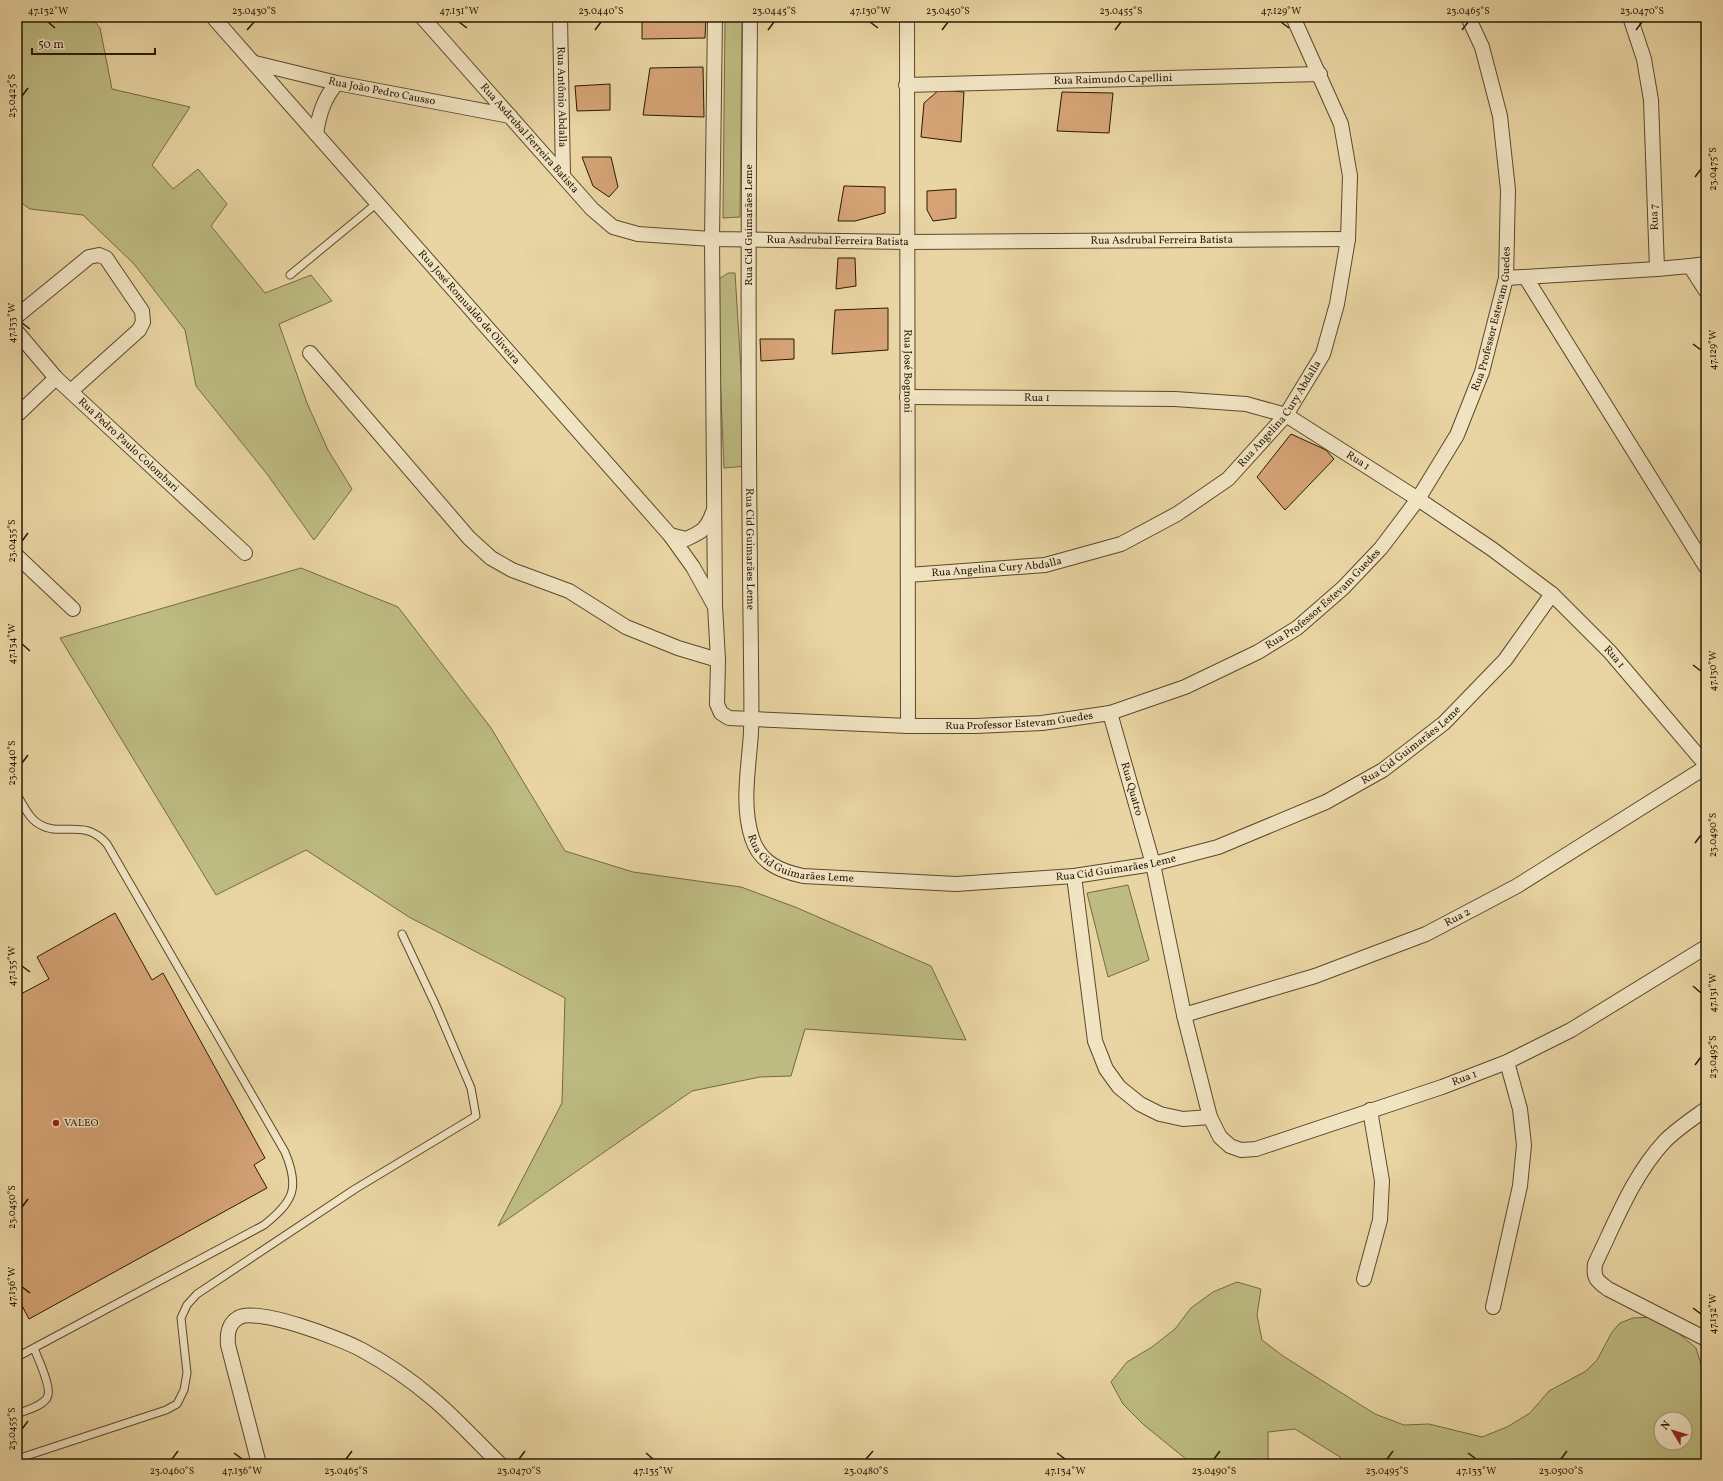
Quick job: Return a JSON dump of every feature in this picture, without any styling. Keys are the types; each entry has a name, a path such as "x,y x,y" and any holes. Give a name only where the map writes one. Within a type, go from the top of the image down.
{"street":[{"name":"Rua José Romualdo de Oliveira","path":"213,17 255,63 376,204 670,535 692,567 715,605"},
{"name":"Rua Asdrubal Ferreira Batista","path":"422,17 592,209 613,227 638,234 712,239 907,242 1348,239"},
{"name":"Rua Antônio Abdalla","path":"560,17 563,176"},
{"path":"310,353 469,538 491,558 512,570 569,591 626,627 678,648 718,660 715,605 712,239 714,17"},
{"name":"Rua Cid Guimarães Leme","path":"750,17 748,240 752,720 746,812 752,839 760,854 771,865 783,871 803,876 956,884 1074,876 1152,864 1225,844 1326,802 1383,770 1444,724 1505,660 1552,594"},
{"name":"Rua José Bognoni","path":"907,17 908,726"},
{"name":"Rua Angelina Cury Abdalla","path":"908,575 1045,564 1121,544 1177,514 1228,480 1286,415 1323,354 1337,304 1348,239 1350,176 1341,124 1320,74 1293,17"},
{"name":"Rua Professor Estevam Guedes","path":"718,660 717,704 721,713 729,718 908,726 976,726 1042,723 1110,713 1185,687 1258,652 1297,628 1343,588 1382,548 1418,499 1457,435 1482,372 1506,278 1508,190 1500,116 1482,47 1468,17"},
{"name":"Rua 7","path":"1630,17 1644,59 1651,100 1657,269"},
{"name":"Rua João Pedro Causso","path":"255,63 337,83 510,116"},
{"name":"Rua Raimundo Capellini","path":"906,85 1320,74"},
{"path":"316,134 319,115 327,95 337,83"},
{"path":"17,316 89,257 99,255 106,258 142,312 143,322 139,330 71,391"},
{"path":"1506,278 1657,269 1706,264"},
{"path":"1690,266 1706,292"},
{"path":"1526,278 1706,567"},
{"name":"Rua Pedro Paulo Colombari","path":"17,332 56,378 245,553"},
{"path":"17,415 56,378"},
{"name":"Rua 1","path":"907,397 1175,399 1246,404 1286,415 1418,499 1492,549 1552,594 1610,652 1706,766"},
{"path":"670,535 686,539 697,534 708,526 715,504"},
{"path":"17,556 72,609"},
{"name":"Rua Quatro","path":"1110,713 1152,864 1184,1015 1211,1120"},
{"name":"Rua 2","path":"1184,1015 1315,976 1426,934 1516,886 1706,766"},
{"path":"1074,876 1095,1040 1106,1069 1119,1087 1140,1104 1160,1114 1183,1119 1211,1120"},
{"name":"Rua 1","path":"1211,1120 1220,1137 1230,1146 1241,1150 1256,1149 1442,1087 1506,1062 1577,1026 1706,948"},
{"path":"1493,1307 1520,1186 1524,1145 1520,1109 1506,1062"},
{"path":"1706,1109 1687,1122 1665,1142 1645,1166 1595,1264 1594,1274 1598,1282 1608,1289 1706,1339"},
{"path":"1364,1279 1380,1220 1382,1181 1370,1110"},
{"path":"259,1464 228,1345 227,1333 231,1324 238,1318 250,1315 268,1317 324,1333 362,1349 395,1370 432,1398 500,1464"}],"lane":[{"path":"290,275 376,204"},
{"path":"17,795 30,815 39,824 50,828 90,830 100,835 107,844 285,1152 293,1170 293,1189 282,1210 264,1225 17,1357"},
{"path":"17,1459 166,1410 177,1404 184,1390 187,1373 181,1318 187,1305 197,1294 355,1189 476,1116 471,1088 436,1006 402,934"},
{"path":"17,1414 41,1404 47,1398 49,1389 34,1348"}],"shaded area":[{"path":"17,17 91,17 100,28 112,89 190,107 152,165 173,189 198,169 227,204 211,226 265,293 311,275 332,301 279,324 307,403 328,450 352,489 314,540 267,474 196,386 185,330 134,264 83,215 30,209 17,200"},
{"path":"725,17 742,17 740,217 723,218"},
{"path":"728,273 735,273 747,466 724,468 718,326 719,279"},
{"path":"301,568 398,607 491,728 565,851 633,872 741,887 795,907 931,966 966,1040 805,1029 791,1076 760,1077 692,1091 498,1226 562,1103 565,998 409,917 306,850 216,895 60,638"},
{"path":"1128,885 1149,960 1108,977 1087,893"},
{"path":"1237,1282 1261,1289 1257,1315 1262,1340 1283,1356 1375,1414 1404,1425 1429,1424 1482,1437 1507,1427 1530,1413 1549,1391 1586,1371 1597,1360 1612,1332 1620,1323 1633,1318 1654,1317 1664,1321 1696,1348 1706,1381 1706,1464 1344,1464 1340,1457 1295,1429 1268,1432 1268,1458 1274,1464 1192,1464 1144,1425 1123,1404 1111,1382 1127,1362 1152,1347 1175,1329 1191,1308 1213,1292"}],"building":[{"path":"642,17 706,17 705,38 642,39"},
{"path":"703,67 704,117 643,115 650,68"},
{"path":"610,84 610,110 577,111 575,86"},
{"path":"939,90 964,92 961,142 921,137 924,103"},
{"path":"1062,92 1113,93 1109,133 1057,131"},
{"path":"582,157 611,157 618,187 609,197 593,186"},
{"path":"844,186 885,187 885,213 855,221 838,221"},
{"path":"956,189 956,218 933,221 927,210 927,191"},
{"path":"838,258 855,258 856,286 836,289"},
{"path":"888,308 888,350 832,354 835,310"},
{"path":"760,339 794,339 794,359 761,361"},
{"path":"1291,434 1326,450 1334,459 1285,510 1257,477"},
{"path":"115,913 152,980 163,973 265,1158 254,1165 267,1188 29,1319 17,1296 17,996 49,979 37,957"}],"place":[{"name":"VALEO","path":"56,1123"}]}
